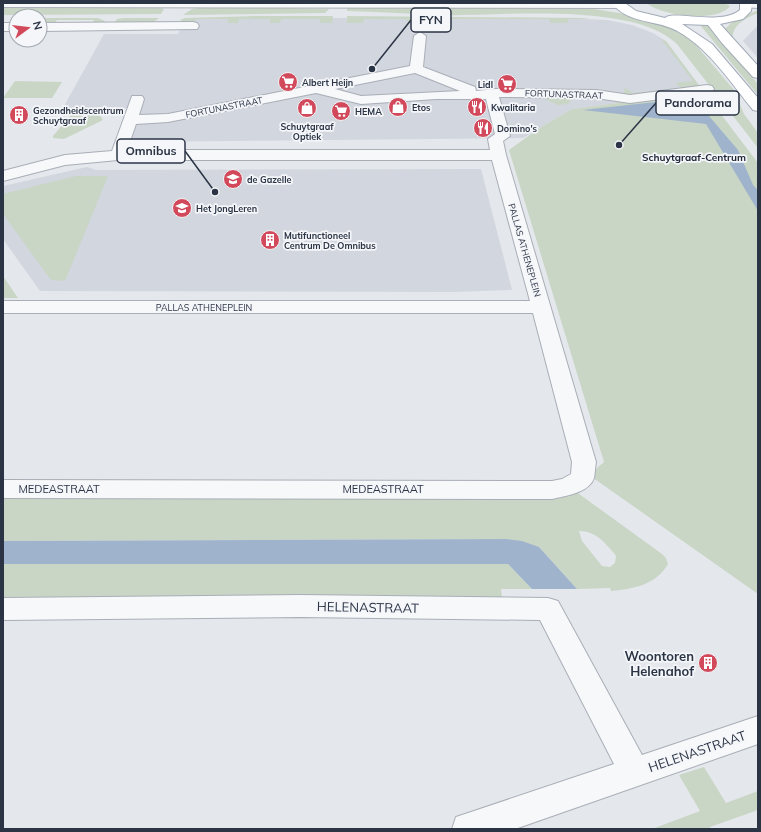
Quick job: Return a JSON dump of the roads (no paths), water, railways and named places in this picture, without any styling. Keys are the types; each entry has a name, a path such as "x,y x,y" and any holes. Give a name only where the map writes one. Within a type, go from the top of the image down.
{"main road":[{"path":"625,5 638,15 681,23 712,22 736,17 745,12 751,4"},
{"path":"745,59 740,33 754,18"},
{"path":"712,22 726,40 758,74"},
{"path":"681,23 697,41 708,47 758,107"}],"street":[{"path":"3,4 625,5"},
{"path":"167,30 177,4"},
{"path":"48,27 127,31 167,30 193,26"},
{"path":"416,69 420,36"},
{"name":"FORTUNASTRAAT","path":"130,120 168,118 318,90 416,69 487,95"},
{"name":"FORTUNASTRAAT","path":"318,90 361,100 436,95 487,95 496,93 596,94 630,99 707,89"},
{"path":"3,176 65,160 118,155 497,147 503,136 487,95"},
{"path":"118,155 137,99"},
{"name":"PALLAS ATHENEPLEIN","path":"3,306 26,300 541,307 497,147"},
{"path":"16,325 26,300"},
{"name":"MEDEASTRAAT","path":"3,489 552,490 568,487 582,478 584,462 541,307"},
{"name":"HELENASTRAAT","path":"3,609 300,606 548,609 635,772"},
{"name":"HELENASTRAAT","path":"468,829 758,730"}],"water":[{"path":"683,99 695,103 703,109 738,150 753,185 758,190 758,211 706,124 583,110"},
{"path":"506,539 522,541 539,547 577,589 532,589 508,564 3,564 3,541"}],"place":[{"name":"FYN","path":"372,69"},
{"name":"Albert Heijn","path":"288,82"},
{"name":"Lidl","path":"507,84"},
{"name":"Etos","path":"398,107"},
{"name":"Kwalitaria","path":"477,107"},
{"name":"Schuytgraaf Optiek","path":"307,108"},
{"name":"HEMA","path":"341,111"},
{"name":"Gezondheidscentrum Schuytgraaf","path":"19,115"},
{"name":"Domino's","path":"483,128"},
{"name":"Pandorama","path":"619,145"},
{"name":"de Gazelle","path":"233,179"},
{"name":"Omnibus","path":"215,192"},
{"name":"Het JongLeren","path":"182,208"},
{"name":"Mutifunctioneel Centrum De Omnibus","path":"270,240"},
{"name":"Woontoren Helenahof","path":"708,663"}],"district":[{"name":"Schuytgraaf-Centrum","path":"694,157"}]}
